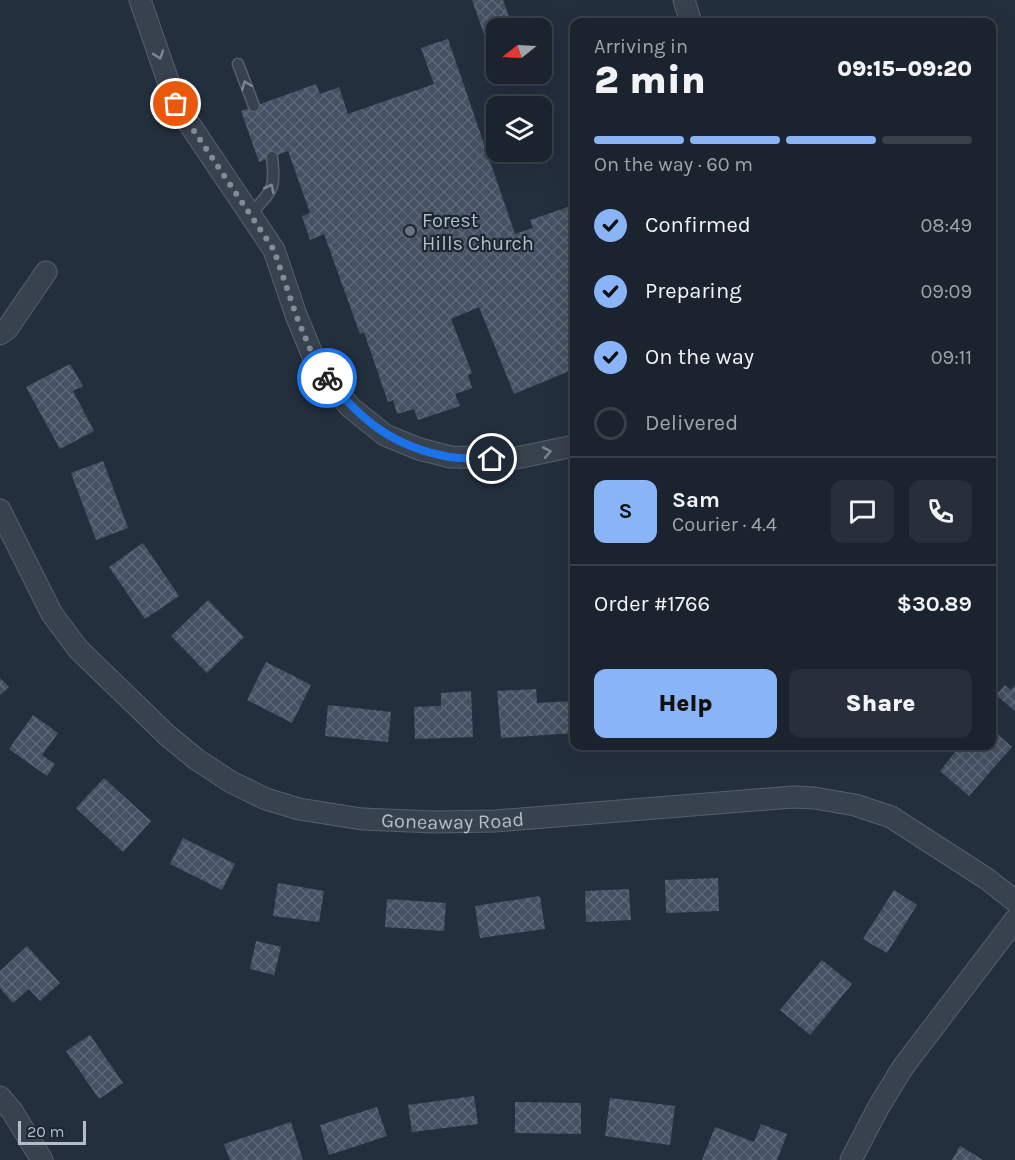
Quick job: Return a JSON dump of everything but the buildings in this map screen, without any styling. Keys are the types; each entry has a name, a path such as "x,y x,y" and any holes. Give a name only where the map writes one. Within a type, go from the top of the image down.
{"street":[{"path":"140,0 176,104 274,250 296,315 317,366 350,406 385,435 418,449 451,457 516,458 570,447"},
{"path":"684,0 690,18"},
{"path":"0,334 7,329 46,272"},
{"name":"Goneaway Road","path":"0,510 9,549 52,614 92,665 196,759 231,782 266,799 299,809 362,819 434,822 495,821 793,797 814,798 855,805 891,817 987,879 1015,901"},
{"path":"851,1160 878,1108 903,1067 1015,920"},
{"path":"0,1097 12,1111 42,1160"}],"lane":[{"path":"238,64 254,106"},
{"path":"250,214 269,194 275,181 272,157"}],"way so far":[{"path":"176,104 274,250 296,315 317,366 327,378"}],"place":[{"name":"Forest Hills Church","path":"410,231"}],"route":[{"path":"327,378 350,406 385,435 418,449 451,457 492,459"}]}
